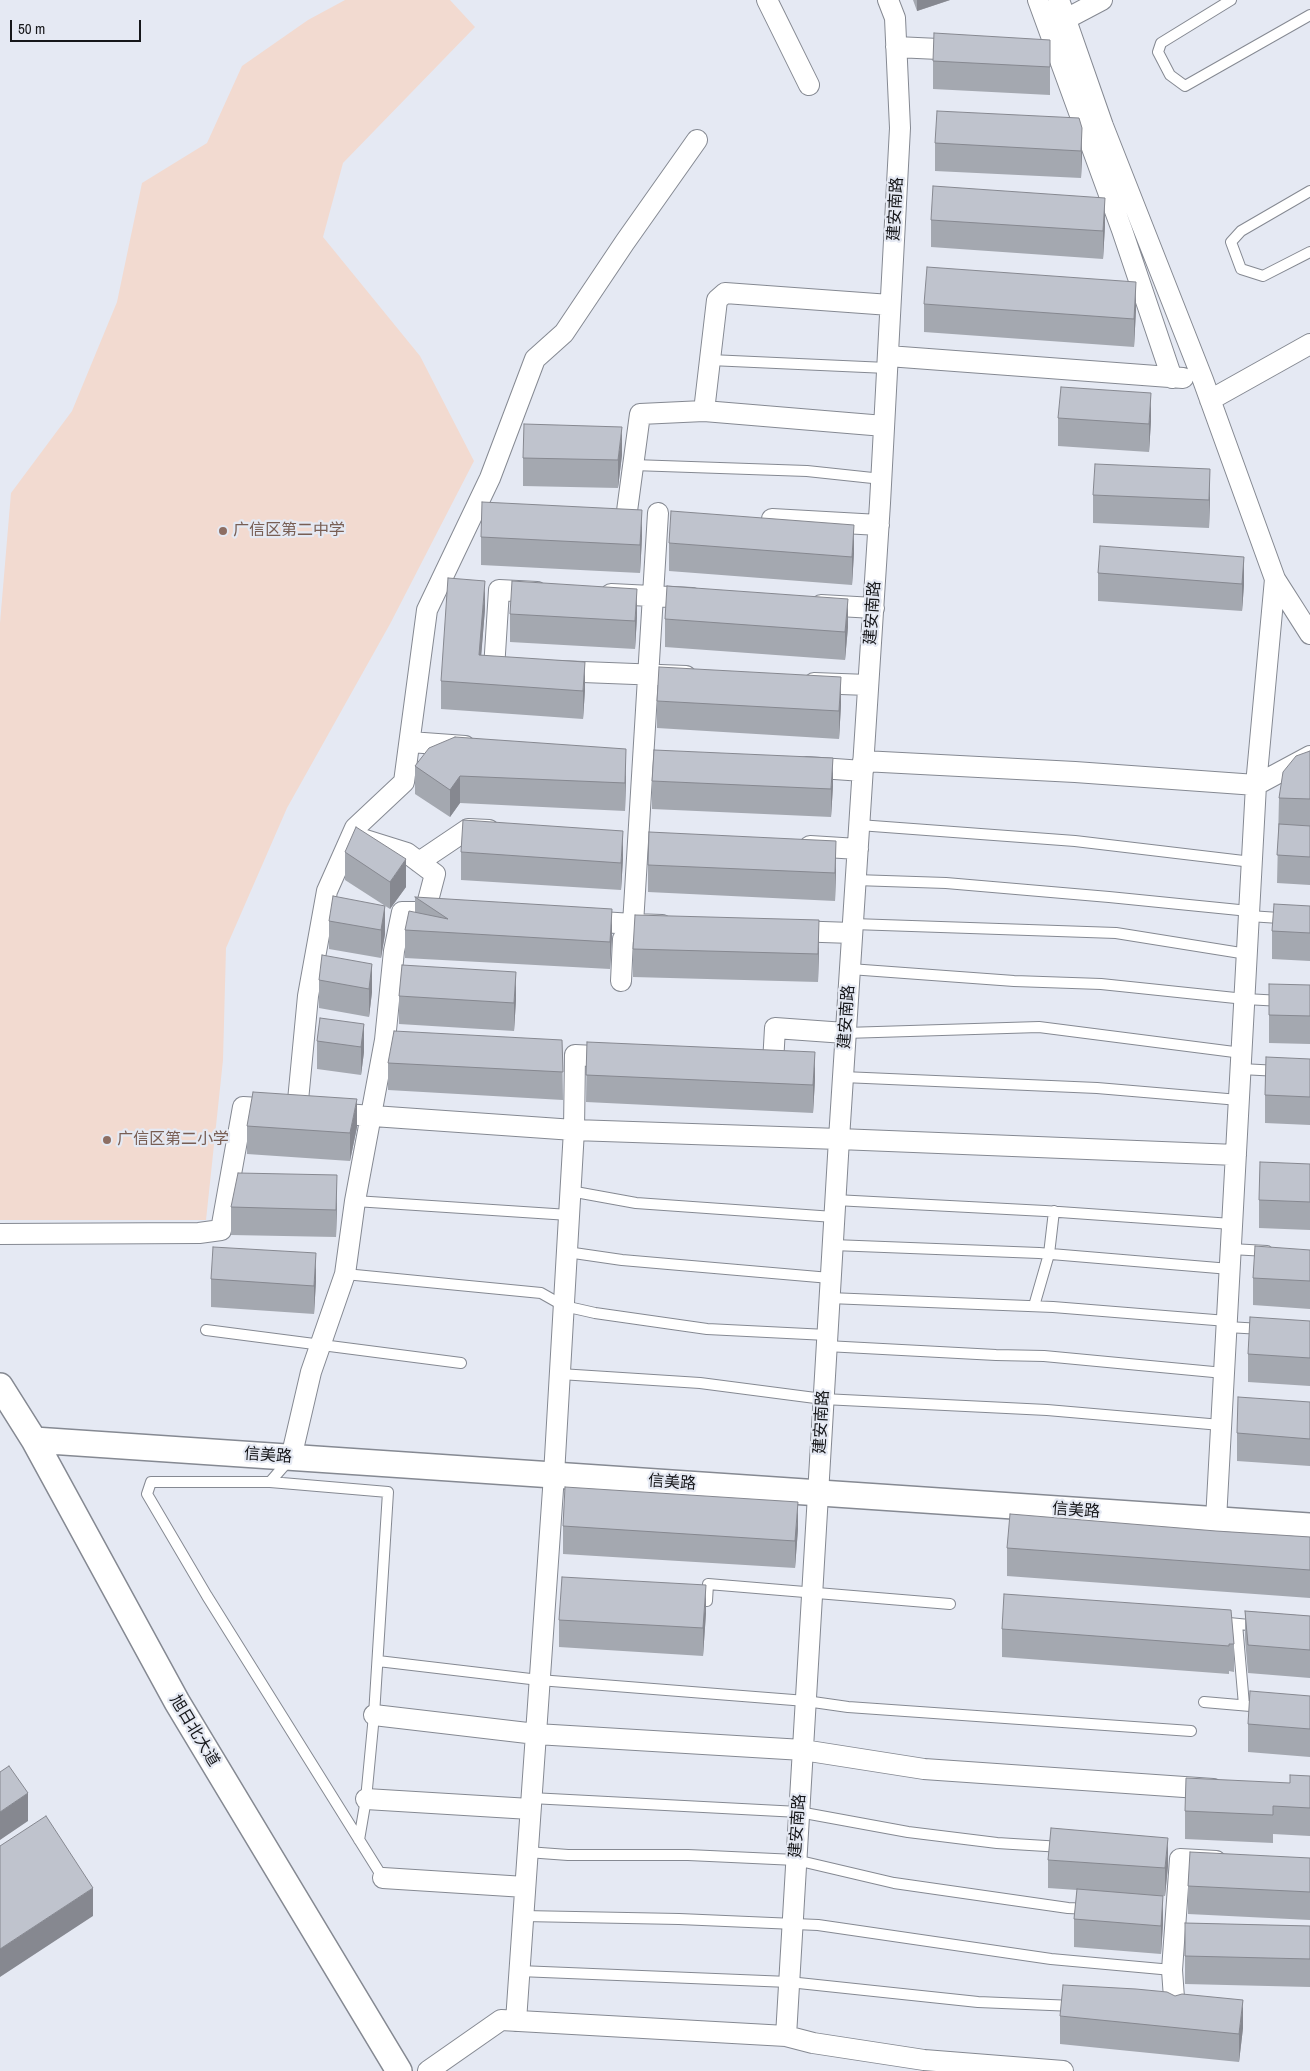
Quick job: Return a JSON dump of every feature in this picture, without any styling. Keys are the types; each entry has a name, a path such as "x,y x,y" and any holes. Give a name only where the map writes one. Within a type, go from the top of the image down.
{"street":[{"path":"767,0 809,85"},
{"name":"建安南路","path":"786,2036 834,1209 882,479 900,128 895,18 888,0"},
{"path":"1038,0 1048,55 1077,120 1172,378"},
{"path":"1059,0 1103,126 1210,400 1275,579 1310,634"},
{"path":"1066,19 1102,0"},
{"path":"896,47 982,52"},
{"path":"1048,55 1079,57"},
{"path":"297,1111 314,1029 308,996 327,891 355,828 404,782 427,610 490,478 519,427 534,359 564,333 624,242 697,140"},
{"path":"704,411 717,300 725,293 890,305"},
{"path":"1210,400 1310,344"},
{"path":"888,362 1202,380"},
{"path":"627,511 632,465 626,434 640,414 704,411 884,426"},
{"path":"478,504 498,504"},
{"path":"607,510 668,514 653,595 633,924 623,939 621,981"},
{"path":"754,518 879,525"},
{"path":"1216,1520 1225,1415 1224,1373 1256,785 1275,579"},
{"path":"556,592 498,590 494,668 705,677"},
{"path":"595,594 653,595 710,599"},
{"path":"806,604 874,608"},
{"path":"792,681 868,685"},
{"path":"410,742 487,747"},
{"path":"786,766 863,766 1075,772 1256,785 1310,756"},
{"path":"419,862 468,829 506,831"},
{"path":"352,836 407,852 435,874 425,912"},
{"path":"791,845 858,849"},
{"path":"291,1458 311,1372 345,1274 355,1201 385,1040 394,950 402,912 455,914"},
{"path":"564,920 683,926"},
{"path":"772,930 852,929"},
{"path":"743,1062 773,1063 775,1028 845,1032"},
{"path":"516,2021 539,1680 550,1589 554,1475 574,1130 566,1054 634,1058"},
{"path":"0,1234 199,1233 221,1230 243,1106 574,1130 1236,1155"},
{"name":"旭日北大道","path":"0,1386 34,1440 177,1702 399,2071"},
{"name":"信美路","path":"34,1440 1310,1526"},
{"path":"374,1715 536,1734 803,1750 924,1769 1171,1787 1231,1789"},
{"path":"366,1799 531,1804"},
{"path":"1170,2012 1172,1970 1178,1923 1176,1859 1230,1861"},
{"path":"383,1878 525,1887"},
{"path":"428,2071 500,2020 786,2036 813,2043 924,2060 1063,2071"}],"lane":[{"path":"1230,0 1161,43 1158,52 1170,76 1185,86 1310,16"},
{"path":"1310,191 1241,231 1231,242 1241,269 1263,276 1310,252"},
{"path":"710,360 888,362"},
{"path":"632,465 807,470 882,479"},
{"path":"859,825 1075,841 1252,862"},
{"path":"856,880 946,883 1109,897 1310,920"},
{"path":"852,929 1116,933 1247,954"},
{"path":"850,969 1014,981 1101,984 1291,1002"},
{"path":"845,1032 1039,1027 1241,1061 1290,1072"},
{"path":"843,1077 1097,1088 1239,1100"},
{"path":"570,1191 636,1204 1054,1212 1232,1224"},
{"path":"355,1201 569,1215"},
{"path":"1034,1306 1050,1254 1054,1212"},
{"path":"832,1245 1050,1254 1230,1269"},
{"path":"1231,1249 1280,1252"},
{"path":"567,1252 830,1288 1227,1324 1273,1330"},
{"path":"345,1274 541,1293 564,1306 595,1313 707,1329 967,1354 1044,1356 1224,1373"},
{"path":"206,1330 461,1363"},
{"path":"560,1374 700,1383 823,1399 1047,1410 1225,1415"},
{"path":"270,1482 291,1458"},
{"path":"359,1840 366,1799 374,1715 388,1492 270,1482 151,1482 147,1494 207,1596 359,1840 383,1878"},
{"path":"679,1599 707,1601 708,1584 950,1604"},
{"path":"1208,1622 1273,1627"},
{"path":"1237,1624 1244,1705"},
{"path":"378,1662 539,1680 806,1701 848,1707 1191,1731"},
{"path":"1204,1702 1272,1707"},
{"path":"531,1804 799,1812 908,1832 997,1843 1071,1848"},
{"path":"527,1852 688,1855 796,1860 894,1883 1068,1908 1098,1909"},
{"path":"523,1916 818,1925 1051,1959 1172,1970"},
{"path":"519,1971 789,1982 978,2002 1089,2007"}],"shaded area":[{"name":"广信区第二中学","path":"345,0 450,0 475,27 343,163 323,237 420,356 474,461 390,624 287,808 226,948 223,1060 206,1220 0,1220 0,623 11,493 72,411 117,302 142,183 207,143 242,66 308,20"}],"building":[{"path":"934,33 1050,40 1050,67 933,61"},
{"path":"937,111 1079,118 1082,128 1081,151 935,143"},
{"path":"933,186 1105,198 1103,231 931,220"},
{"path":"927,267 1136,282 1134,319 924,304"},
{"path":"1061,387 1151,393 1149,424 1058,418"},
{"path":"524,424 622,427 618,460 523,458"},
{"path":"1095,464 1210,469 1209,500 1093,495"},
{"path":"482,502 642,510 640,545 481,537"},
{"path":"671,511 854,525 852,557 669,543"},
{"path":"1100,546 1244,557 1242,584 1098,573"},
{"path":"448,578 485,581 479,655 585,662 583,691 441,681"},
{"path":"512,581 637,589 635,621 510,614"},
{"path":"667,586 848,599 845,632 665,619"},
{"path":"659,667 841,677 839,711 657,701"},
{"path":"455,737 626,749 625,783 460,776 450,790 415,766 429,748"},
{"path":"654,750 833,758 831,789 652,781"},
{"path":"1310,751 1310,799 1279,798 1283,772 1296,756"},
{"path":"463,820 623,831 621,863 461,852"},
{"path":"1279,824 1310,826 1310,857 1277,855"},
{"path":"356,827 406,859 390,882 345,852"},
{"path":"649,832 836,841 835,873 648,865"},
{"path":"333,896 385,906 381,930 329,921"},
{"path":"415,897 612,909 610,942 405,930 409,911 448,919"},
{"path":"1274,904 1310,906 1310,933 1272,931"},
{"path":"635,915 819,920 818,954 633,949"},
{"path":"322,955 372,964 369,989 319,980"},
{"path":"402,965 516,972 514,1003 399,996"},
{"path":"1269,984 1310,985 1310,1016 1269,1015"},
{"path":"320,1018 364,1024 361,1047 317,1041"},
{"path":"394,1031 562,1040 563,1072 388,1063"},
{"path":"587,1042 815,1052 813,1085 586,1075"},
{"path":"1266,1057 1310,1059 1310,1097 1265,1095"},
{"path":"253,1092 357,1099 350,1133 247,1126"},
{"path":"1260,1162 1310,1164 1310,1202 1259,1200"},
{"path":"238,1173 337,1175 336,1210 231,1207"},
{"path":"1255,1246 1310,1250 1310,1281 1253,1278"},
{"path":"213,1247 316,1253 314,1286 211,1279"},
{"path":"1250,1317 1310,1321 1310,1358 1248,1354"},
{"path":"1238,1397 1310,1402 1310,1439 1237,1433"},
{"path":"565,1487 798,1502 795,1541 563,1526"},
{"path":"1010,1514 1310,1537 1310,1570 1007,1548"},
{"path":"562,1577 706,1585 703,1628 559,1620"},
{"path":"1004,1594 1231,1610 1234,1644 1229,1644 1229,1646 1002,1629"},
{"path":"1245,1611 1310,1616 1310,1650 1248,1645"},
{"path":"1250,1691 1310,1696 1310,1729 1248,1724"},
{"path":"9,1766 28,1793 0,1812 0,1772"},
{"path":"1290,1775 1310,1776 1310,1808 1273,1806 1273,1815 1185,1811 1186,1778 1290,1783"},
{"path":"46,1816 93,1888 0,1949 0,1846"},
{"path":"1051,1828 1168,1838 1165,1868 1048,1860"},
{"path":"1190,1852 1310,1858 1310,1892 1188,1886"},
{"path":"1077,1889 1163,1896 1161,1926 1074,1919"},
{"path":"1185,1923 1310,1926 1310,1959 1185,1956"},
{"path":"1063,1985 1136,1989 1167,1992 1175,1996 1182,1994 1243,2000 1239,2034 1060,2016"}],"place":[{"name":"广信区第二中学","path":"223,531"},
{"name":"广信区第二小学","path":"107,1140"}]}
